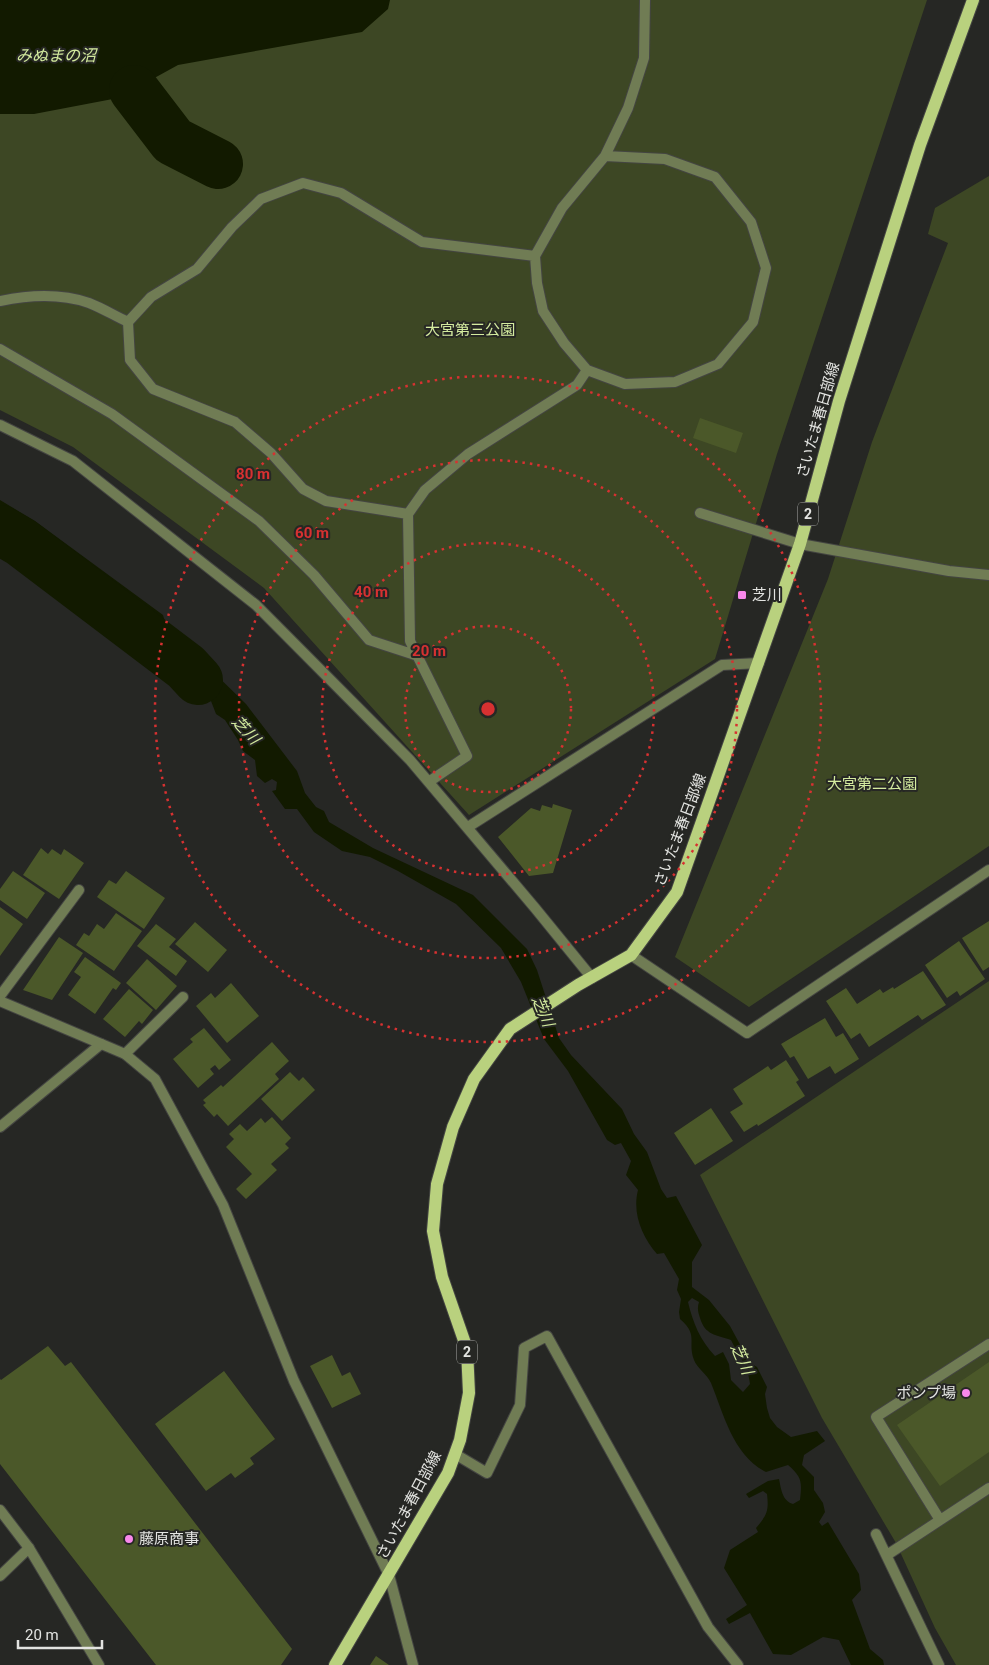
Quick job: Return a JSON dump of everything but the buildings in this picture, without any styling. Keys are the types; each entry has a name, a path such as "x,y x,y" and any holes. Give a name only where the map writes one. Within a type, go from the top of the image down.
{"main road":[{"name":"さいたま春日部線","path":"335,1665 448,1473 460,1440 469,1393 467,1349 442,1277 433,1231 437,1184 453,1128 474,1079 510,1028 578,985 631,955 677,892 800,544 839,401 920,145 972,0"}],"street":[{"path":"605,156 665,160 715,177 751,222 766,268 753,322 718,364 675,382 625,384 587,370 564,343 544,311 537,284 534,256 562,208 605,156 628,108 644,58 645,0"},
{"path":"408,514 326,501 303,489 271,453 235,422 153,390 130,360 128,322 151,296 197,269 232,227 261,199 303,183 341,193 422,242 534,256"},
{"path":"0,302 53,295 88,303 128,322"},
{"path":"0,350 112,414 259,521 314,575 369,640 418,656"},
{"path":"430,781 467,756 410,641 408,514 425,490 468,454 577,385 587,370"},
{"path":"0,425 72,461 256,605 430,781 592,978"},
{"path":"700,513 800,544 949,570 989,575"},
{"path":"468,827 722,665 759,662"},
{"path":"631,955 747,1033 989,870"},
{"path":"0,996 79,890"},
{"path":"124,1054 183,997"},
{"path":"0,1001 124,1054 155,1078 223,1205 294,1381 389,1575 413,1665"},
{"path":"0,1127 102,1044"},
{"path":"455,1454 486,1473 520,1405 524,1348 547,1336 708,1627 738,1665"},
{"path":"940,1520 876,1417 989,1344"},
{"path":"887,1555 989,1488"},
{"path":"0,1510 29,1548 99,1665"},
{"path":"876,1534 939,1665"},
{"path":"0,1576 29,1548"}],"green space":[{"name":"大宮第三公園","path":"0,0 927,0 777,454 715,659 469,815 264,588 73,447 0,410"},
{"name":"大宮第二公園","path":"989,176 989,846 749,1007 675,957 828,579 872,442 948,243 928,234 935,208"},
{"path":"989,981 989,1665 956,1665 935,1628 896,1543 822,1418 700,1175"}],"water":[{"name":"みぬまの沼","path":"0,0 390,0 388,9 362,32 178,65 118,98 34,114 0,114"},
{"path":"0,500 35,521 163,615 167,629 191,655 204,663 246,704 297,771 305,793 316,807 324,811 329,822 373,848 473,895 527,949 537,970 559,1038 571,1055 622,1109 634,1134 647,1152 661,1189 667,1198 676,1196 702,1245 692,1262 692,1287 709,1300 730,1326 750,1363 757,1367 767,1387 765,1394 770,1418 777,1427 791,1437 817,1431 825,1441 804,1455 802,1465 814,1477 814,1490 823,1503 825,1512 819,1522 822,1526 828,1522 859,1574 861,1590 852,1600 870,1649 883,1660 884,1665 851,1665 839,1640 823,1637 791,1655 773,1654 750,1613 729,1624 726,1619 747,1605 724,1568 730,1550 758,1532 756,1528 765,1516 768,1505 767,1494 763,1491 749,1498 746,1494 768,1481 779,1479 784,1497 793,1504 800,1500 800,1480 788,1465 766,1472 755,1465 745,1455 731,1433 711,1383 694,1360 691,1334 680,1319 681,1299 677,1290 679,1279 664,1253 657,1254 647,1240 637,1216 636,1199 638,1190 626,1175 631,1161 621,1143 615,1145 607,1140 568,1071 544,1039 521,982 501,948 456,904 370,857 342,851 314,832 297,809 285,809 272,791 276,790 277,782 272,779 265,783 257,776 255,760 243,751 225,720 216,714 211,701 200,694 186,679 186,673 181,669 171,669 164,663 158,651 146,639 143,626 125,613 117,618 77,580 4,538 0,540","holes":["692,1298 699,1302 698,1312 702,1324 712,1334 731,1340 745,1366 750,1384 743,1392 731,1380 729,1364 723,1352 715,1356 705,1344 698,1331 688,1302"]}],"waterway":[{"path":"134,90 173,141 218,164"},
{"name":"芝川","path":"0,530 21,542 186,667 198,680"}],"place":[{"name":"芝川","path":"742,595"},
{"name":"ポンプ場","path":"966,1393"},
{"name":"藤原商事","path":"129,1539"}]}
